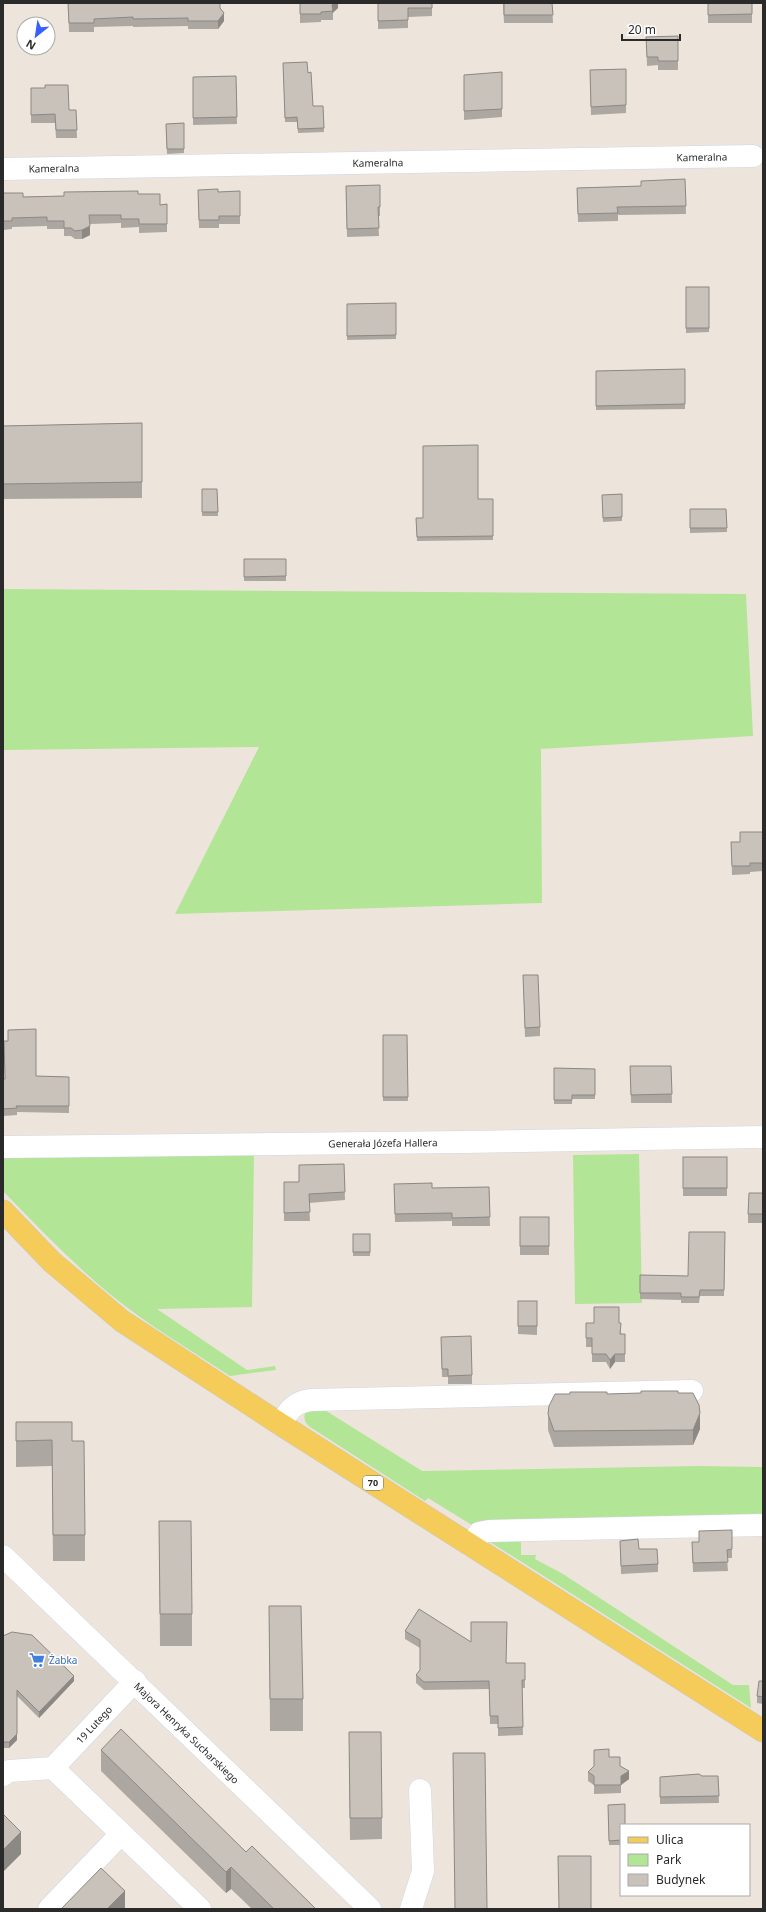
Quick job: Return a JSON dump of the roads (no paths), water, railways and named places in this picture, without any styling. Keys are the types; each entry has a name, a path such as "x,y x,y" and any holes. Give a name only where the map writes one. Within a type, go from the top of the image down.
{"main road":[{"name":"70","path":"3,1211 52,1262 122,1321 280,1424 763,1731"}],"street":[{"name":"Kameralna","path":"3,169 753,156"},
{"name":"Generała Józefa Hallera","path":"3,1147 763,1137"},
{"path":"280,1424 293,1406 297,1403 311,1400 692,1391"},
{"path":"471,1545 479,1533 489,1531 763,1525"},
{"name":"Majora Henryka Sucharskiego","path":"3,1556 135,1681 370,1909"},
{"name":"19 Lutego","path":"53,1768 135,1681"},
{"path":"3,1774 9,1770 53,1768 200,1909"},
{"path":"411,1909 423,1872 420,1790"},
{"path":"49,1909 121,1834"}],"place":[{"name":"Żabka","path":"37,1660"}]}
